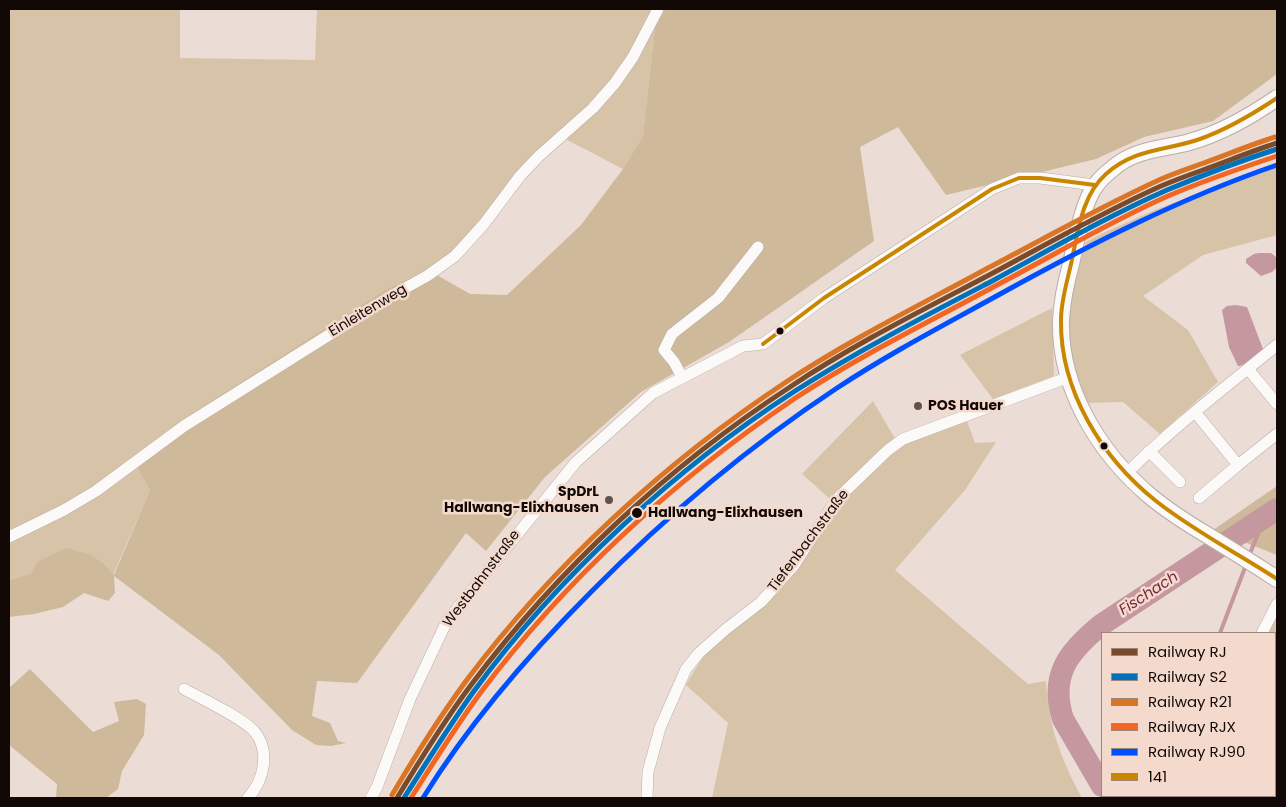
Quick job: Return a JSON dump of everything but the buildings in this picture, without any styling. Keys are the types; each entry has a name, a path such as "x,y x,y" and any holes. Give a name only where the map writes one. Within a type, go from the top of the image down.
{"street":[{"name":"Einleitenweg","path":"9,537 64,510 96,491 184,426 382,302 427,276 455,256 484,224 520,176 539,156 593,108 615,83 633,57 655,10"},
{"path":"1277,98 1250,116 1220,131 1186,143 1154,148 1128,157 1113,168 1095,186 1079,231 1063,300 1061,321 1064,354 1075,396 1095,433 1126,474 1151,497 1194,527 1277,579"},
{"name":"Westbahnstraße","path":"371,798 377,787 410,699 447,621 576,462 653,393 743,346 763,344 824,298 992,189 1019,178 1040,178 1095,186"},
{"path":"682,377 674,362 664,350 672,334 718,298 758,247"},
{"path":"1126,474 1194,412 1277,345"},
{"path":"1248,369 1277,404"},
{"name":"Tiefenbachstraße","path":"647,798 648,772 660,728 686,668 699,652 726,628 761,602 778,584 794,565 837,499 843,493 888,450 903,439 1069,378"},
{"path":"1194,412 1238,465"},
{"path":"1199,498 1277,434"},
{"path":"1149,451 1180,482"},
{"path":"1263,632 1277,604"},
{"path":"184,689 244,723 255,732 263,752 264,765 254,791 248,798"}],"shaded area":[{"path":"9,9 180,9 180,58 315,60 317,9 665,9 655,28 643,136 623,169 556,134 482,222 453,252 428,270 388,288 192,413 132,459 150,490 113,575 37,562 30,574 9,580"},
{"path":"665,9 1277,9 1277,74 1213,121 1144,137 1096,159 946,195 898,127 860,147 874,241 729,342 641,392 545,477 486,551 466,533 357,683 317,681 312,716 330,723 338,741 346,743 331,746 316,745 292,730 219,655 114,576 115,593 108,601 84,593 63,607 34,614 9,617 9,580 30,574 37,562 66,548 91,555 104,564 114,575 150,490 132,459 192,413 388,288 428,270 470,294 507,295 581,225 623,169 643,136 655,28"},
{"path":"1277,165 1277,235 1203,255 1143,296 1188,330 1218,382 1160,434 1123,402 1085,403 1072,364 1067,328 1070,303 1086,242 1155,210"},
{"path":"1259,253 1271,253 1277,258 1277,267 1272,272 1261,276 1246,263 1246,259"},
{"path":"1227,306 1247,307 1263,349 1252,360 1238,366 1229,347 1222,310"},
{"path":"1052,308 1054,376 993,399 960,355"},
{"path":"873,401 900,447 917,438 967,421 975,443 996,442 965,490 895,570 1028,684 1046,681 1047,697 1057,741 1068,770 1082,798 712,798 728,723 686,685 712,647 781,589 839,507 802,474"},
{"path":"1277,486 1277,555 1213,530"},
{"path":"1277,615 1277,798 1201,798 1276,797 1276,632 1268,632"},
{"path":"30,669 93,732 119,721 114,702 137,699 146,704 144,735 122,771 118,789 106,798 56,798 57,784 9,745 9,688"}],"waterway":[{"name":"Fischach","path":"1101,784 1063,719 1059,703 1060,677 1071,655 1101,625 1277,509"},
{"path":"1249,556 1264,519"},
{"path":"1220,632 1246,565"}],"rail line":[{"name":"R21","path":"392,795 446,709 466,681 536,597 613,518 697,446 741,413 811,366 861,337 1094,212 1169,176 1275,137"},
{"name":"RJ","path":"397,798 432,741 471,685 541,601 578,561 659,485 745,418 814,371 864,342 1096,217 1166,184 1277,143"},
{"name":"S2","path":"404,798 474,691 543,606 581,566 663,489 750,421 795,391 868,347 1101,222 1167,190 1277,149"},
{"name":"RJX","path":"411,798 481,692 550,609 587,570 666,497 707,462 750,430 794,399 844,368 1103,228 1181,190 1277,156"},
{"name":"RJ90","path":"423,798 480,716 568,616 619,564 678,510 772,434 837,388 877,363 1035,275 1171,207 1277,165"}],"transit line":[{"name":"141","path":"1277,98 1220,131 1187,143 1151,151 1128,159 1106,174 1091,193 1082,216 1064,292 1061,320 1068,372 1076,397 1102,444 1118,465 1136,484 1170,512 1277,579"},
{"name":"141","path":"763,344 824,298 992,189 1019,178 1040,178 1095,185"}],"place":[{"name":"POS Hauer","path":"918,406"},
{"name":"SpDrL Hallwang-Elixhausen","path":"609,500"},
{"name":"Hallwang-Elixhausen","path":"637,513"}]}
